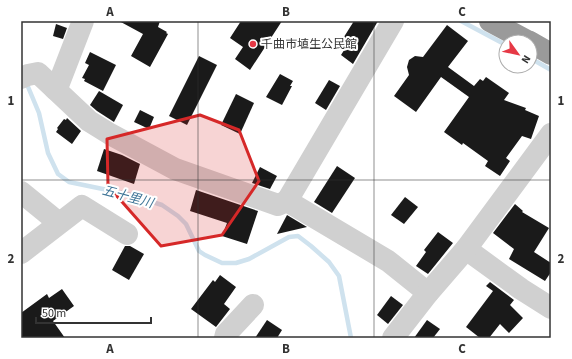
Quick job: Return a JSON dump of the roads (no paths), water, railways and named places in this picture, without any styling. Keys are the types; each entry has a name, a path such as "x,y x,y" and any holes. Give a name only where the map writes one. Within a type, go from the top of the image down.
{"highway":[{"path":"490,21 515,34"},
{"path":"538,47 551,54"}],"street":[{"path":"55,89 59,83 83,21"},
{"path":"25,76 38,73 88,121 175,169 278,205 287,201 392,21"},
{"path":"393,338 428,293 466,249 551,134"},
{"path":"21,192 59,223"},
{"path":"287,201 388,261 428,293"},
{"path":"21,253 82,206 127,234"},
{"path":"466,249 521,289 551,308"},
{"path":"225,338 226,334 253,305"}],"waterway":[{"path":"461,21 498,41"},
{"path":"538,63 551,70"},
{"name":"五十里川","path":"26,82 39,113 48,153 58,174 69,182 127,194 162,205 178,216 186,224 199,251 222,263 236,263 249,259 289,237 298,236 329,262 339,276 351,338"}],"place":[{"name":"千曲市埴生公民館","path":"253,44"}]}
